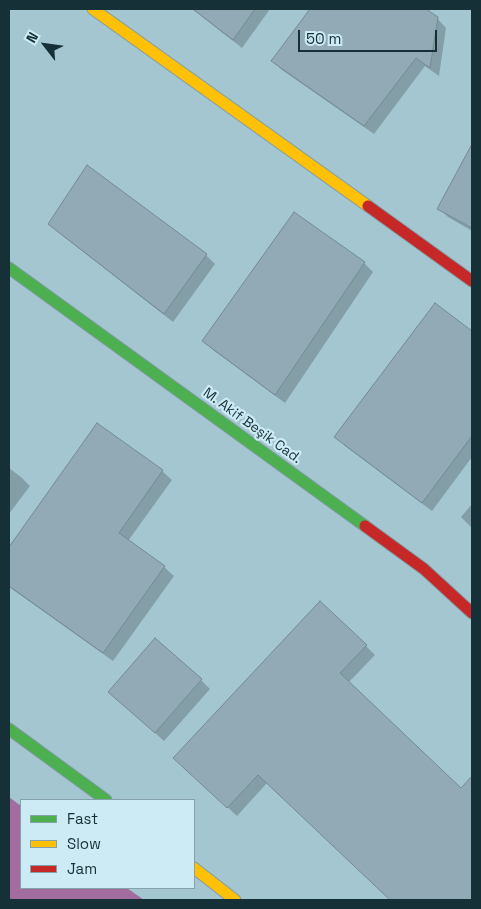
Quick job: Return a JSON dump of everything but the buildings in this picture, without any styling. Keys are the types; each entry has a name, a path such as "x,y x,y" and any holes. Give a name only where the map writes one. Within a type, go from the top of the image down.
{"street":[{"path":"92,9 472,281"},
{"name":"M. Akif Beşik Cad.","path":"9,268 424,569 472,613"},
{"path":"9,729 105,799"},
{"path":"195,869 235,900"}],"shaded area":[{"path":"9,797 20,805 20,889 128,889 144,900 9,900"}],"traffic: fast":[{"path":"9,268 365,526"},
{"path":"9,729 105,799"}],"traffic: slow":[{"path":"93,9 368,206"},
{"path":"195,869 235,900"}],"traffic: jam":[{"path":"368,206 472,281"},
{"path":"365,526 424,569 472,613"}]}
